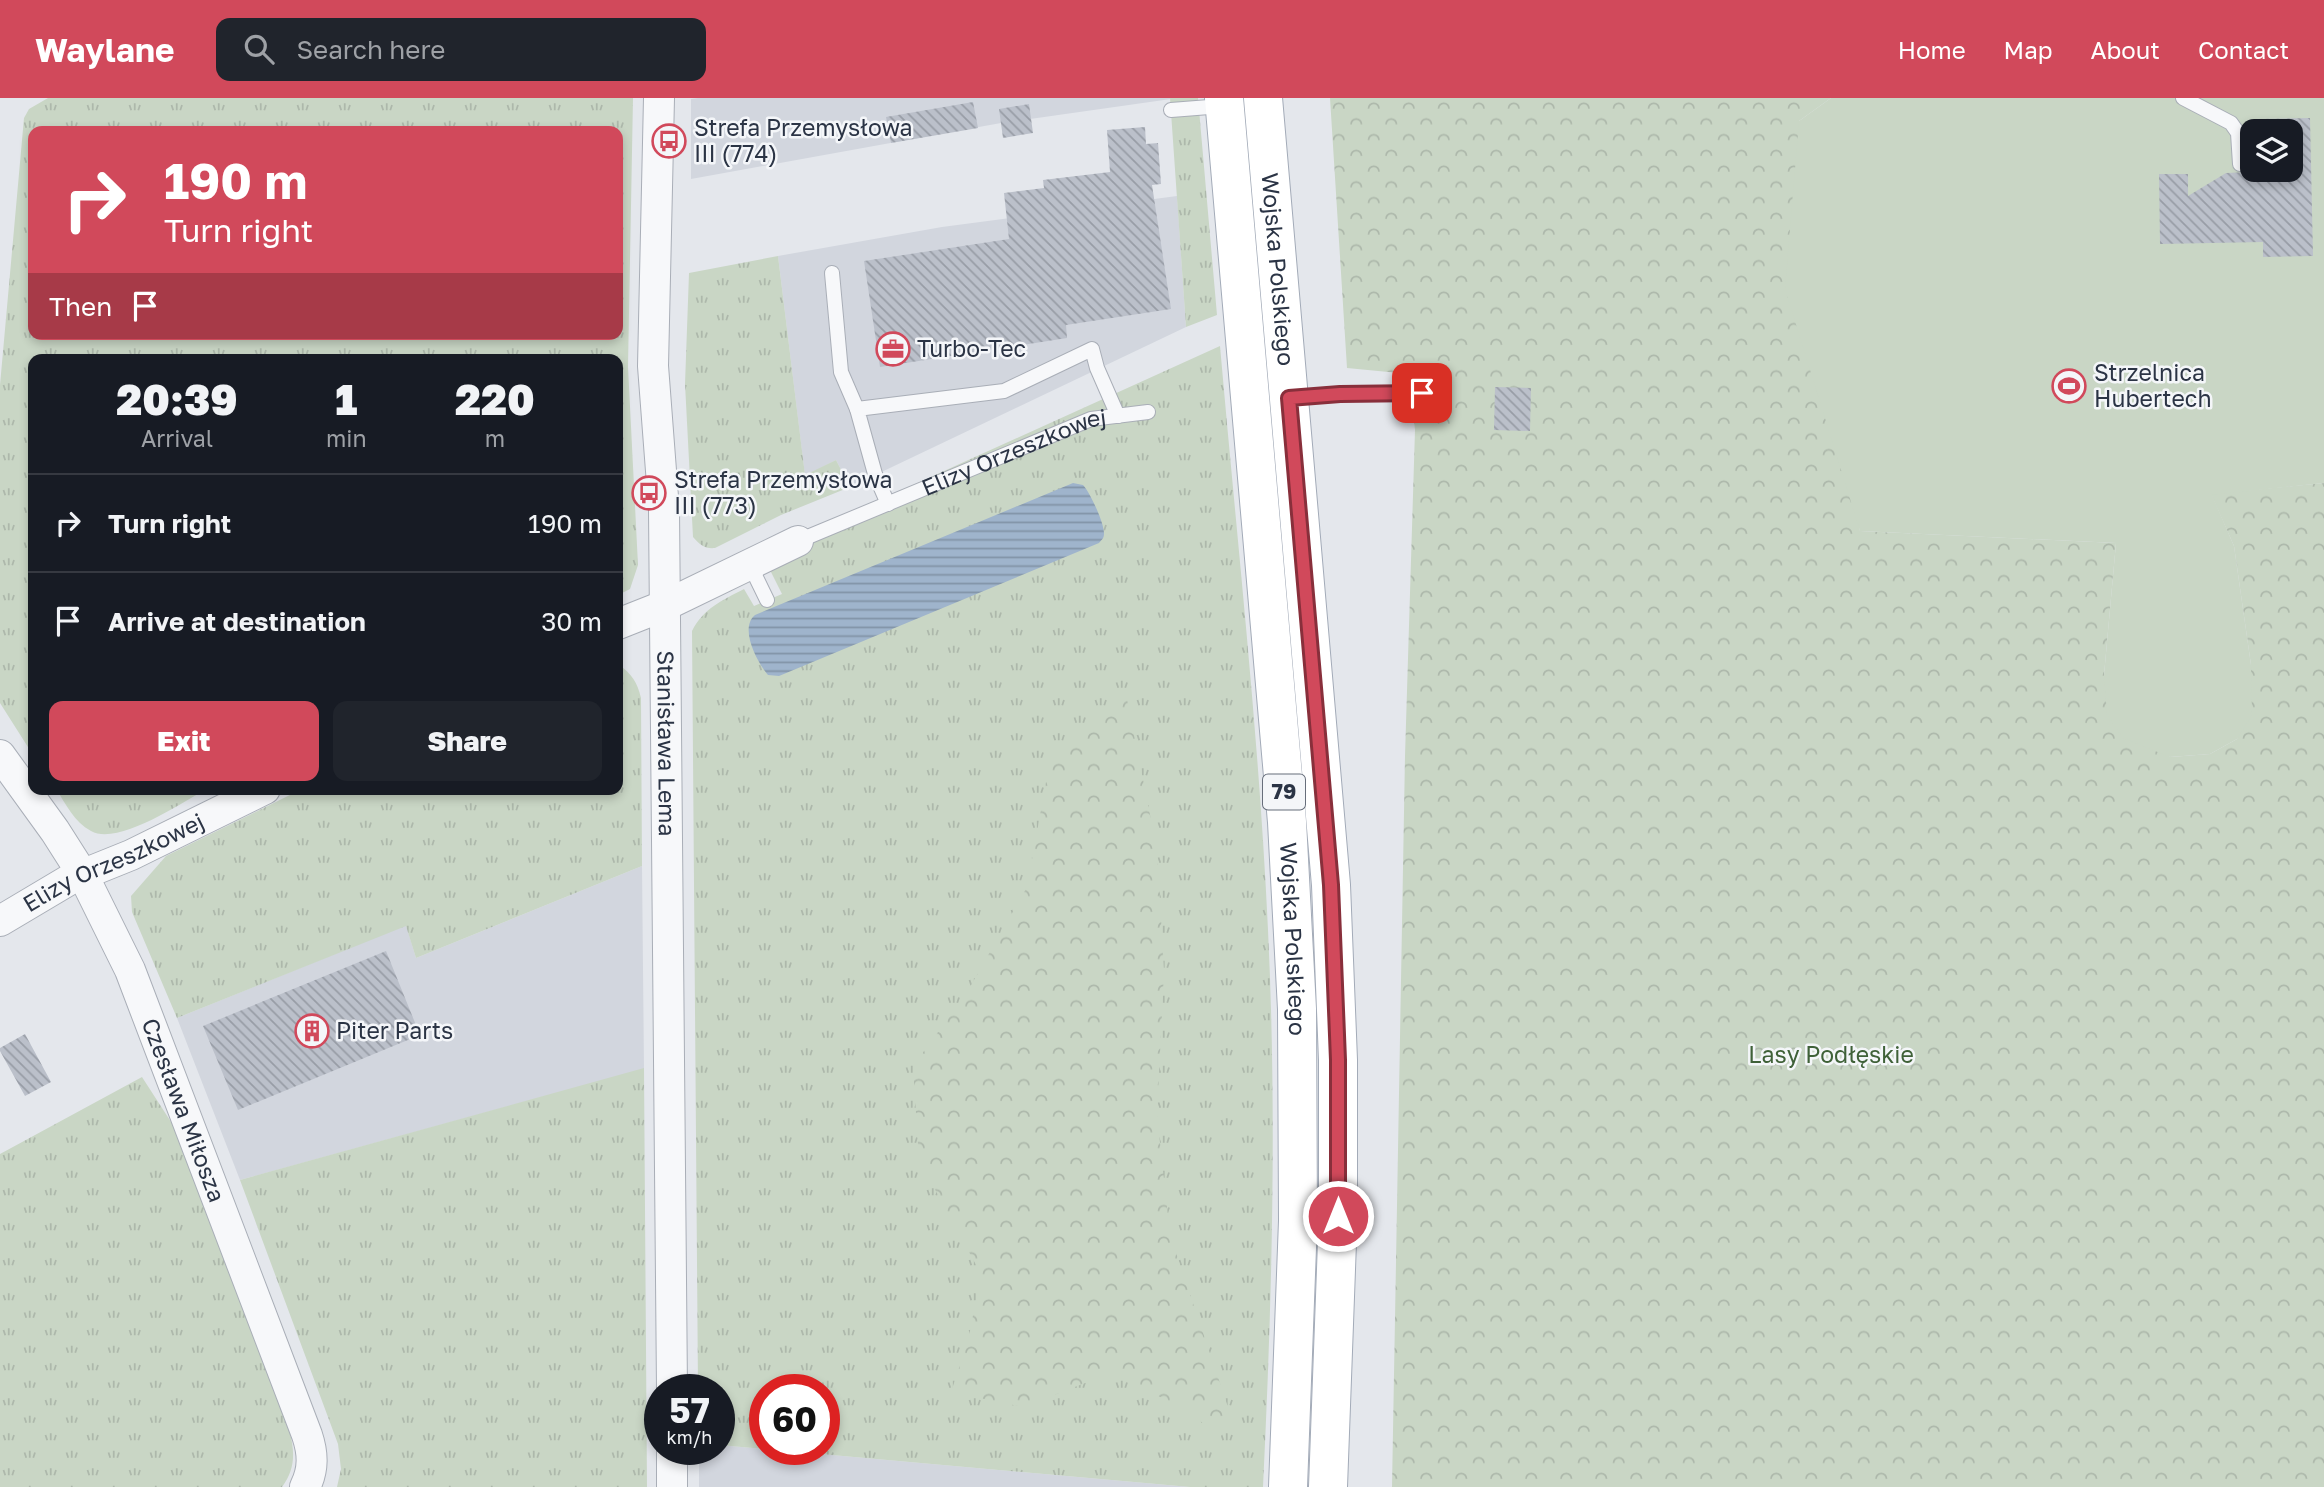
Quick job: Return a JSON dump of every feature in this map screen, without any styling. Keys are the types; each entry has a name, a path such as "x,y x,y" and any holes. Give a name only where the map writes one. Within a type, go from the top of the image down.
{"main road":[{"name":"Wojska Polskiego","path":"1264,98 1326,813 1338,1060 1338,1216 1328,1487"},
{"name":"Wojska Polskiego","path":"1224,102 1287,822 1297,1009 1298,1221 1289,1487"}],"street":[{"name":"Stanisława Lema","path":"659,98 653,366 664,510 666,605 672,1374"},
{"name":"Elizy Orzeszkowej","path":"623,622 666,605 798,541"},
{"name":"Czesława Miłosza","path":"0,755 28,794"},
{"name":"Czesława Miłosza","path":"29,795 83,875 144,1003 307,1434 312,1461 305,1487"},
{"name":"Elizy Orzeszkowej","path":"0,921 69,880 131,855 253,795"},
{"path":"672,1465 672,1487"}],"lane":[{"path":"2183,98 2231,123 2238,134 2239,164"},
{"path":"1171,110 1224,102"},
{"path":"832,273 841,372 857,409 876,474 888,504"},
{"path":"857,409 1004,391 1092,349 1097,368 1118,416"},
{"path":"1289,398 1422,393"},
{"name":"Elizy Orzeszkowej","path":"798,541 1091,419 1148,412"},
{"path":"749,563 768,600"}],"shaded area":[{"path":"691,99 1171,99 1001,123 691,179"},
{"name":"Turbo-Tec","path":"1177,196 1186,327 850,487 836,460 805,476 778,256 942,227"},
{"path":"642,866 644,1069 240,1180 177,1018 406,925 416,958"},
{"path":"735,1446 749,1448 749,1465 840,1465 840,1456 1190,1487 699,1487 699,1465 735,1465"}],"green space":[{"path":"48,98 633,98 628,367 638,565 630,589 623,592 623,354 28,354 28,747 0,703 0,385 24,118 29,109"},
{"path":"1170,98 1198,98 1217,315 1186,327"},
{"name":"Lasy Podłęskie","path":"1330,98 1831,98 1799,121 1860,531 2116,543 2104,675 2170,757 2210,754 2237,739 2251,665 2234,546 2211,494 2324,483 2324,1487 1392,1487 1405,756 1415,430 1409,374 1347,368"},
{"name":"Strzelnica Hubertech","path":"1831,98 2324,98 2324,483 2212,495 2234,546 2251,665 2252,715 2237,739 2210,754 2170,757 2123,738 2107,715 2104,675 2116,543 1860,531 1785,289 1799,121"},
{"path":"778,256 805,475 836,460 850,487 781,515 715,548 708,548 693,537 685,384 689,273"},
{"path":"1220,346 1259,784 1271,1000 1272,1208 1263,1487 1190,1487 840,1456 840,1374 749,1374 749,1448 735,1446 735,1374 698,1374 692,631 708,611 744,589 754,606 782,594 765,560 880,500"},
{"path":"623,668 638,687 641,698 642,866 416,958 406,926 177,1018 132,912 131,896 166,856 290,795 623,795"},
{"path":"1125,689 1157,850 1164,971 1157,1115 1170,1235 1229,1410 1220,1440 1191,1412 1111,1373 1023,1407 951,1392 968,1341 981,1274 919,1160 913,1066 966,994 1027,887 1050,760"},
{"path":"60,795 196,795 149,821 117,833 91,831 71,812"},
{"path":"644,1068 646,1374 644,1374 644,1465 647,1465 647,1487 337,1487 341,1469 338,1444 240,1180"},
{"path":"142,1077 173,1125 290,1433 293,1447 292,1468 282,1487 0,1487 0,1154"}],"water":[{"path":"1073,483 1083,485 1096,508 1104,533 1099,543 779,676 768,675 759,662 749,636 751,621 755,615"}],"building":[{"path":"973,102 978,128 891,143 886,117"},
{"path":"1029,104 1033,133 1003,138 999,109"},
{"path":"2310,118 2313,256 2263,257 2263,242 2160,244 2159,174 2188,174 2188,196 2226,173 2240,172 2240,182 2303,182 2303,119 2257,119"},
{"path":"1145,127 1146,144 1158,143 1161,184 1152,185 1171,309 1066,325 1067,338 880,367 864,261 1009,239 1004,193 1044,188 1043,180 1110,172 1107,130"},
{"path":"1495,387 1531,388 1530,431 1494,430"},
{"name":"Piter Parts","path":"386,951 420,1035 238,1110 203,1026"},
{"path":"25,1034 51,1082 25,1096 0,1048"}],"place":[{"name":"Strefa Przemysłowa III (774)","path":"669,141"},
{"name":"Turbo-Tec","path":"893,349"},
{"name":"Strzelnica Hubertech","path":"2069,386"},
{"name":"Strefa Przemysłowa III (773)","path":"649,493"},
{"name":"Piter Parts","path":"312,1031"}],"route":[{"path":"1338,1216 1338,1060 1331,885 1289,398 1422,393"}]}
